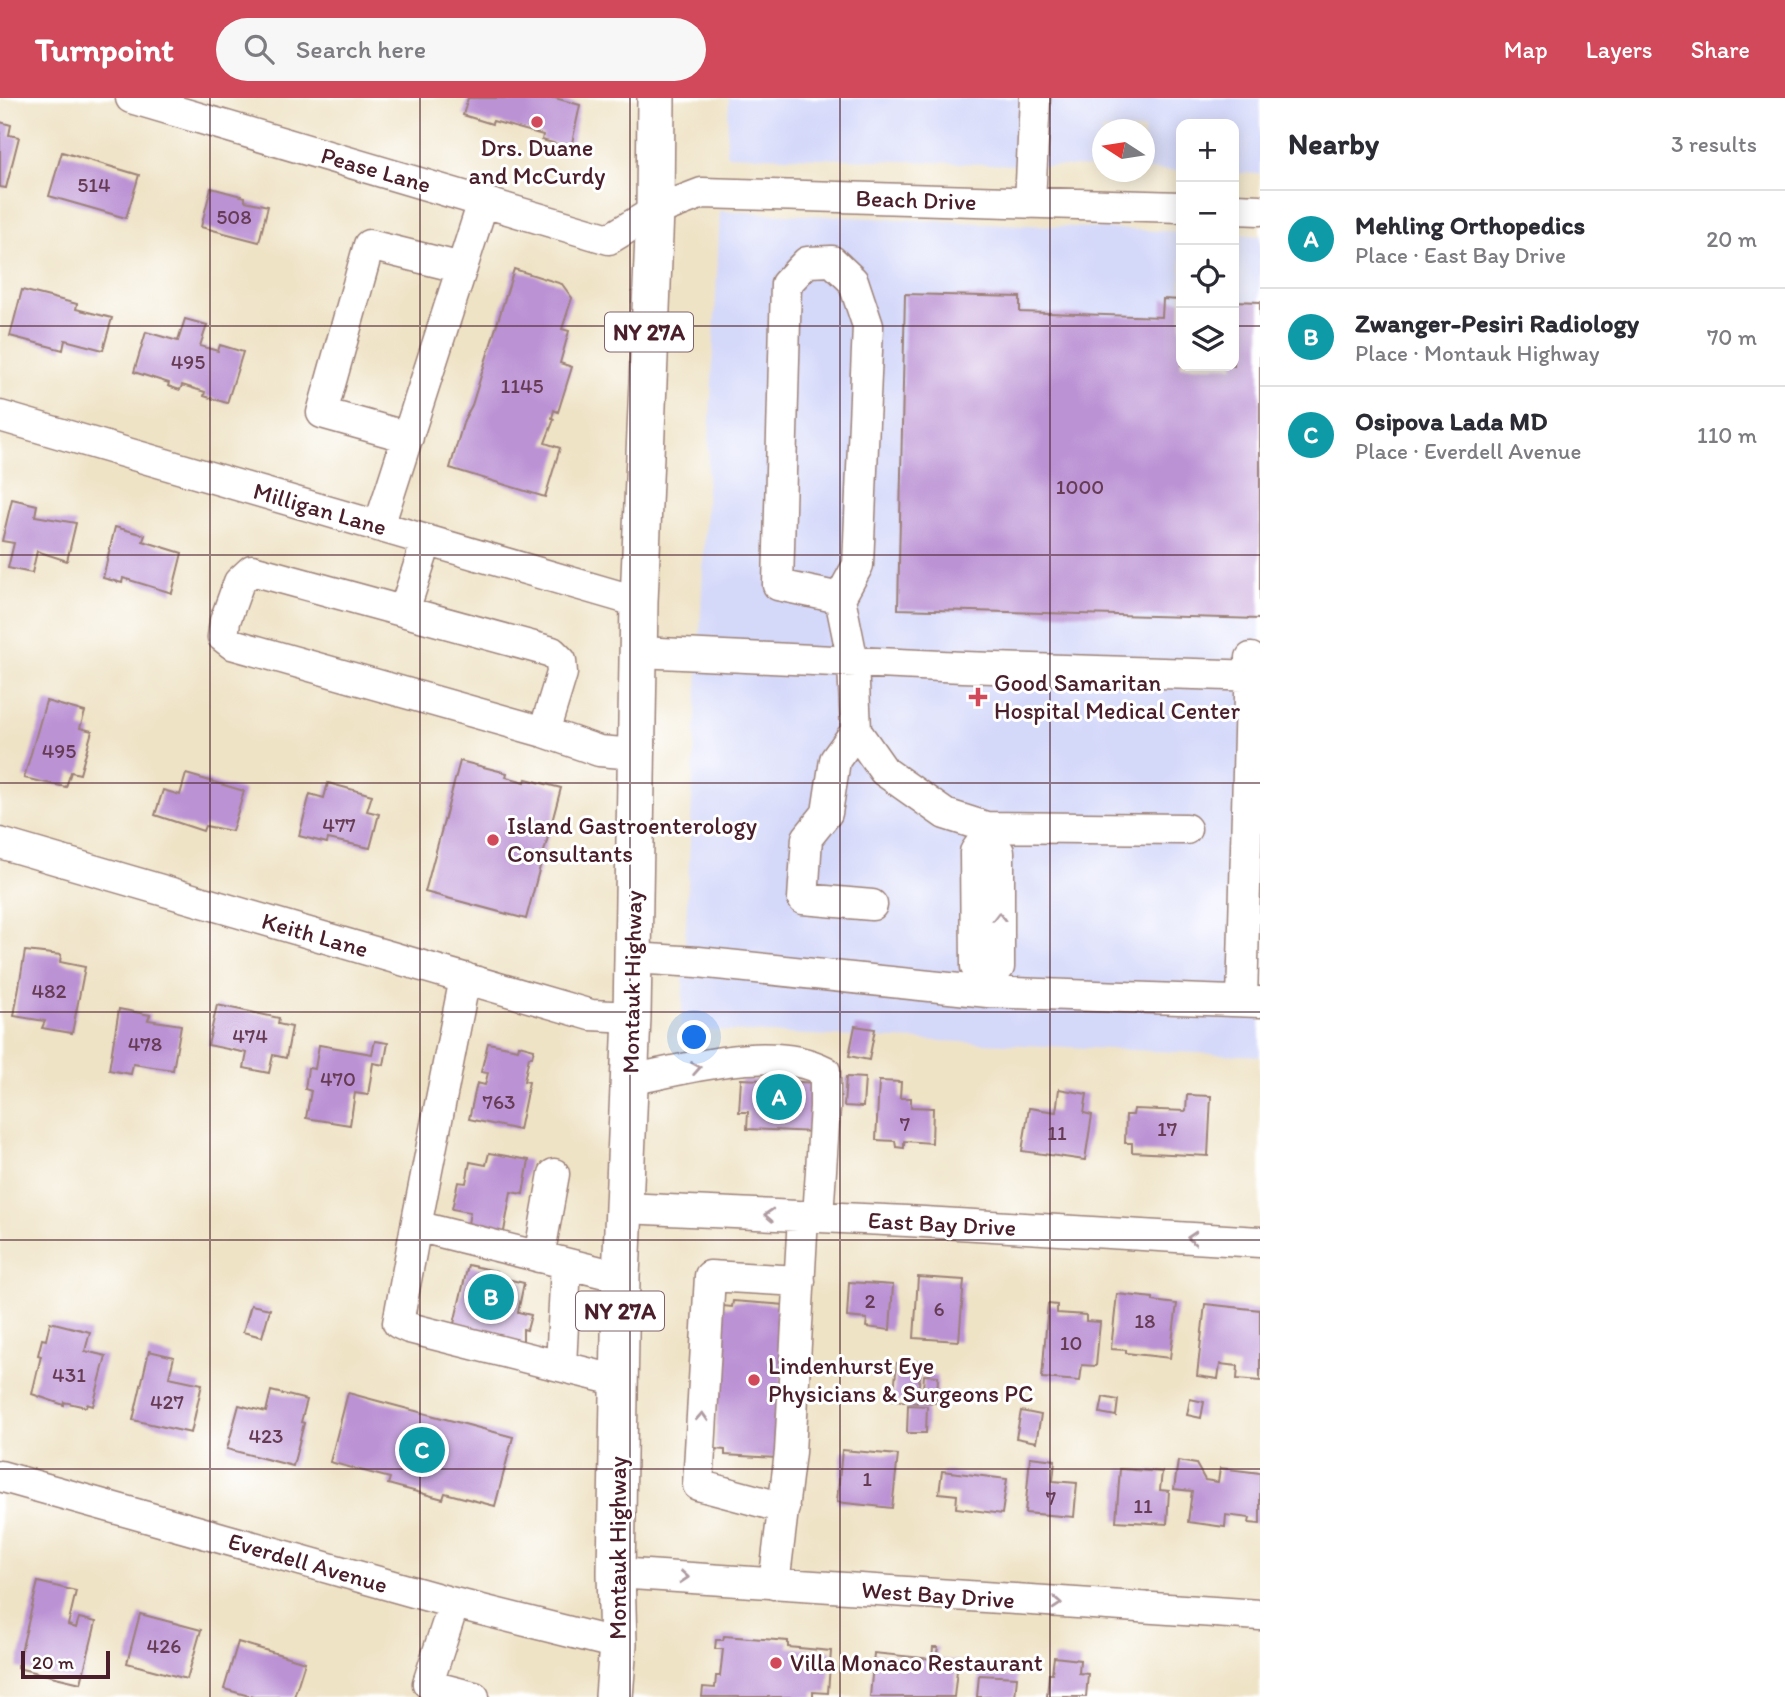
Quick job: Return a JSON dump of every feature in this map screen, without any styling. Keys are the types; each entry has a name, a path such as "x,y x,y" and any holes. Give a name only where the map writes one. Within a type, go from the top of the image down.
{"main road":[{"name":"Montauk Highway","path":"614,1697 618,1644 616,1573 621,1276 632,1017 639,602 655,211 656,98"}],"street":[{"name":"Pease Lane","path":"131,98 609,239 655,211"},
{"path":"1030,203 1035,98"},
{"name":"Beach Drive","path":"655,211 702,193 1176,207"},
{"path":"379,526 483,202"},
{"path":"1239,209 1260,210"},
{"path":"408,437 322,413 369,245 462,268"},
{"path":"840,598 778,585 786,284 807,262 832,261 853,281 868,326 858,565 840,598 853,662 856,731 884,771 945,814 986,833 1186,830"},
{"name":"Milligan Lane","path":"0,416 639,602"},
{"path":"404,611 427,540"},
{"path":"544,732 562,673 561,661 552,652 252,570 239,582 225,621 223,637 232,644 544,732 599,751 636,754"},
{"path":"632,958 987,986 1251,1001 1254,669 853,662 639,652"},
{"path":"856,731 835,760 827,813 807,838 803,899 872,905"},
{"path":"986,833 999,852 999,967 987,986"},
{"name":"Keith Lane","path":"0,843 591,1015 632,1017"},
{"path":"465,978 398,1323 619,1381"},
{"path":"629,1080 772,1057 807,1062 825,1071 825,1107 800,1281 790,1452 774,1584"},
{"path":"554,1174 552,1260 561,1366"},
{"name":"East Bay Drive","path":"624,1208 1260,1242"},
{"path":"416,1226 621,1276"},
{"path":"784,1508 698,1485 710,1276 800,1281"},
{"name":"Everdell Avenue","path":"0,1476 454,1603 618,1644"},
{"name":"West Bay Drive","path":"616,1573 1260,1615"},
{"path":"454,1603 428,1683 474,1697"}],"shaded area":[{"path":"729,98 1260,98 1260,174 1239,173 1239,119 1176,119 1176,171 1155,170 1155,119 1092,119 1092,168 726,155"},
{"name":"Good Samaritan Hospital Medical Center","path":"720,211 1176,232 1176,371 1239,371 1239,234 1260,236 1260,1056 681,1029"}],"building":[{"name":"Drs. Duane and McCurdy","path":"468,98 555,98 580,105 571,148 542,140 543,135 463,115"},
{"path":"0,122 11,125 9,135 19,137 6,188 0,187"},
{"path":"62,152 139,175 126,218 49,196"},
{"path":"211,188 245,197 245,201 268,206 259,242 201,227"},
{"path":"514,269 562,284 572,298 562,329 569,331 560,363 572,367 558,412 554,410 554,419 545,443 560,448 545,497 450,468"},
{"path":"22,290 77,304 76,309 112,318 103,350 65,340 63,350 10,336"},
{"path":"905,294 1020,297 1020,312 1162,317 1163,299 1176,300 1176,371 1239,371 1239,301 1260,302 1260,619 898,609"},
{"path":"185,319 207,325 200,346 218,351 220,345 243,352 227,403 204,396 205,392 182,385 180,390 168,386 169,383 134,372 146,332 178,341"},
{"path":"12,499 37,505 35,516 76,523 67,561 37,551 32,573 8,568 14,543 2,541"},
{"path":"115,527 145,535 143,541 182,553 172,593 123,578 122,583 103,578"},
{"path":"46,701 85,712 80,728 92,731 80,774 71,772 66,787 24,778"},
{"name":"Island Gastroenterology Consultants","path":"460,761 507,773 506,777 561,788 526,919 425,892"},
{"path":"186,774 244,791 232,831 205,826 203,831 155,815 163,790 180,795"},
{"path":"328,783 372,795 367,811 379,814 370,848 328,839 327,843 299,836 310,794 324,798"},
{"path":"25,951 61,955 60,962 85,967 72,1033 42,1028 45,1021 14,1016"},
{"path":"217,1005 279,1018 278,1024 292,1027 286,1058 273,1055 269,1073 244,1068 247,1053 208,1045"},
{"path":"119,1009 150,1015 148,1020 181,1025 173,1070 133,1064 131,1074 109,1070"},
{"path":"855,1026 875,1029 869,1060 849,1056"},
{"path":"375,1041 388,1043 384,1065 373,1063 368,1095 355,1093 350,1125 306,1118 311,1091 305,1089 308,1068 315,1069 319,1045 372,1054"},
{"path":"488,1043 534,1049 532,1057 529,1057 524,1081 529,1082 519,1130 469,1119 477,1083 485,1085 488,1073 481,1072"},
{"path":"846,1077 865,1078 863,1107 844,1106"},
{"path":"741,1079 818,1083 816,1132 747,1129 748,1112 739,1112"},
{"path":"879,1081 901,1082 900,1098 911,1098 911,1107 933,1108 932,1143 904,1141 904,1148 896,1147 895,1141 876,1140"},
{"path":"1059,1089 1087,1094 1084,1113 1092,1115 1085,1160 1022,1151 1029,1108 1056,1112"},
{"path":"1187,1095 1211,1096 1208,1156 1132,1152 1132,1143 1125,1143 1126,1115 1133,1115 1134,1109 1186,1111"},
{"path":"489,1153 529,1160 523,1194 511,1192 503,1237 467,1230 470,1212 452,1209 458,1182 466,1183 470,1162 486,1165"},
{"path":"468,1265 496,1271 495,1276 524,1283 518,1312 531,1315 527,1330 523,1329 523,1351 452,1332"},
{"path":"918,1277 964,1280 959,1341 914,1338"},
{"path":"849,1282 893,1285 890,1330 866,1327 867,1319 847,1317"},
{"path":"1117,1294 1177,1304 1170,1358 1111,1349"},
{"name":"Lindenhurst Eye Physicians & Surgeons PC","path":"733,1301 785,1305 778,1458 725,1455 725,1450 715,1449 723,1306 732,1307"},
{"path":"1048,1304 1057,1305 1057,1313 1086,1315 1086,1321 1100,1322 1096,1366 1082,1365 1080,1381 1042,1378"},
{"path":"1205,1304 1260,1310 1260,1381 1237,1379 1238,1366 1220,1364 1218,1379 1197,1376"},
{"path":"251,1305 270,1309 262,1337 243,1332"},
{"path":"50,1322 90,1332 85,1351 106,1356 93,1406 64,1402 64,1405 32,1394 42,1339 46,1340"},
{"path":"149,1351 174,1357 169,1377 202,1384 191,1433 133,1420"},
{"path":"897,1363 921,1366 917,1403 893,1400"},
{"path":"924,1375 938,1376 937,1403 922,1402"},
{"path":"271,1391 307,1400 293,1466 227,1449 239,1405 266,1412"},
{"path":"348,1393 513,1437 495,1506 445,1493 443,1499 388,1484 390,1478 330,1462"},
{"path":"1103,1397 1118,1400 1116,1416 1100,1413"},
{"path":"1190,1399 1204,1402 1201,1418 1187,1415"},
{"path":"908,1405 927,1406 926,1433 907,1433"},
{"path":"1021,1411 1041,1415 1036,1442 1016,1438"},
{"path":"842,1450 898,1455 892,1508 837,1502"},
{"path":"1030,1457 1055,1460 1053,1481 1077,1483 1074,1517 1025,1513"},
{"path":"1178,1461 1196,1464 1205,1480 1218,1482 1220,1468 1260,1473 1260,1524 1249,1523 1250,1518 1226,1515 1225,1527 1188,1522 1192,1491 1174,1489"},
{"path":"1120,1469 1162,1472 1160,1490 1169,1491 1167,1524 1116,1521"},
{"path":"942,1471 1007,1479 1002,1514 956,1508 957,1495 939,1493"},
{"path":"38,1582 76,1591 68,1625 76,1628 79,1618 96,1622 81,1683 17,1668"},
{"path":"140,1614 201,1630 187,1679 127,1663"},
{"name":"Villa Monaco Restaurant","path":"724,1636 788,1641 788,1647 831,1651 828,1693 813,1692 813,1697 702,1697 703,1687 715,1688 716,1676 720,1676 723,1649 715,1649 716,1640 723,1640"},
{"path":"238,1642 305,1662 294,1697 253,1697 224,1689"},
{"path":"933,1647 938,1647 936,1659 958,1661 954,1697 870,1697 874,1653 932,1659"},
{"path":"1054,1657 1080,1660 1079,1673 1088,1674 1086,1697 1047,1697 1049,1673 1052,1673"},
{"path":"979,1675 1017,1677 1015,1697 977,1697"}],"place":[{"name":"Drs. Duane and McCurdy","path":"537,122"},
{"name":"Good Samaritan Hospital Medical Center","path":"978,697"},
{"name":"Island Gastroenterology Consultants","path":"493,840"},
{"name":"Mehling Orthopedics","path":"779,1097"},
{"name":"Zwanger-Pesiri Radiology","path":"491,1297"},
{"name":"Lindenhurst Eye Physicians & Surgeons PC","path":"754,1380"},
{"name":"Osipova Lada MD","path":"422,1450"},
{"name":"Villa Monaco Restaurant","path":"776,1663"}]}
